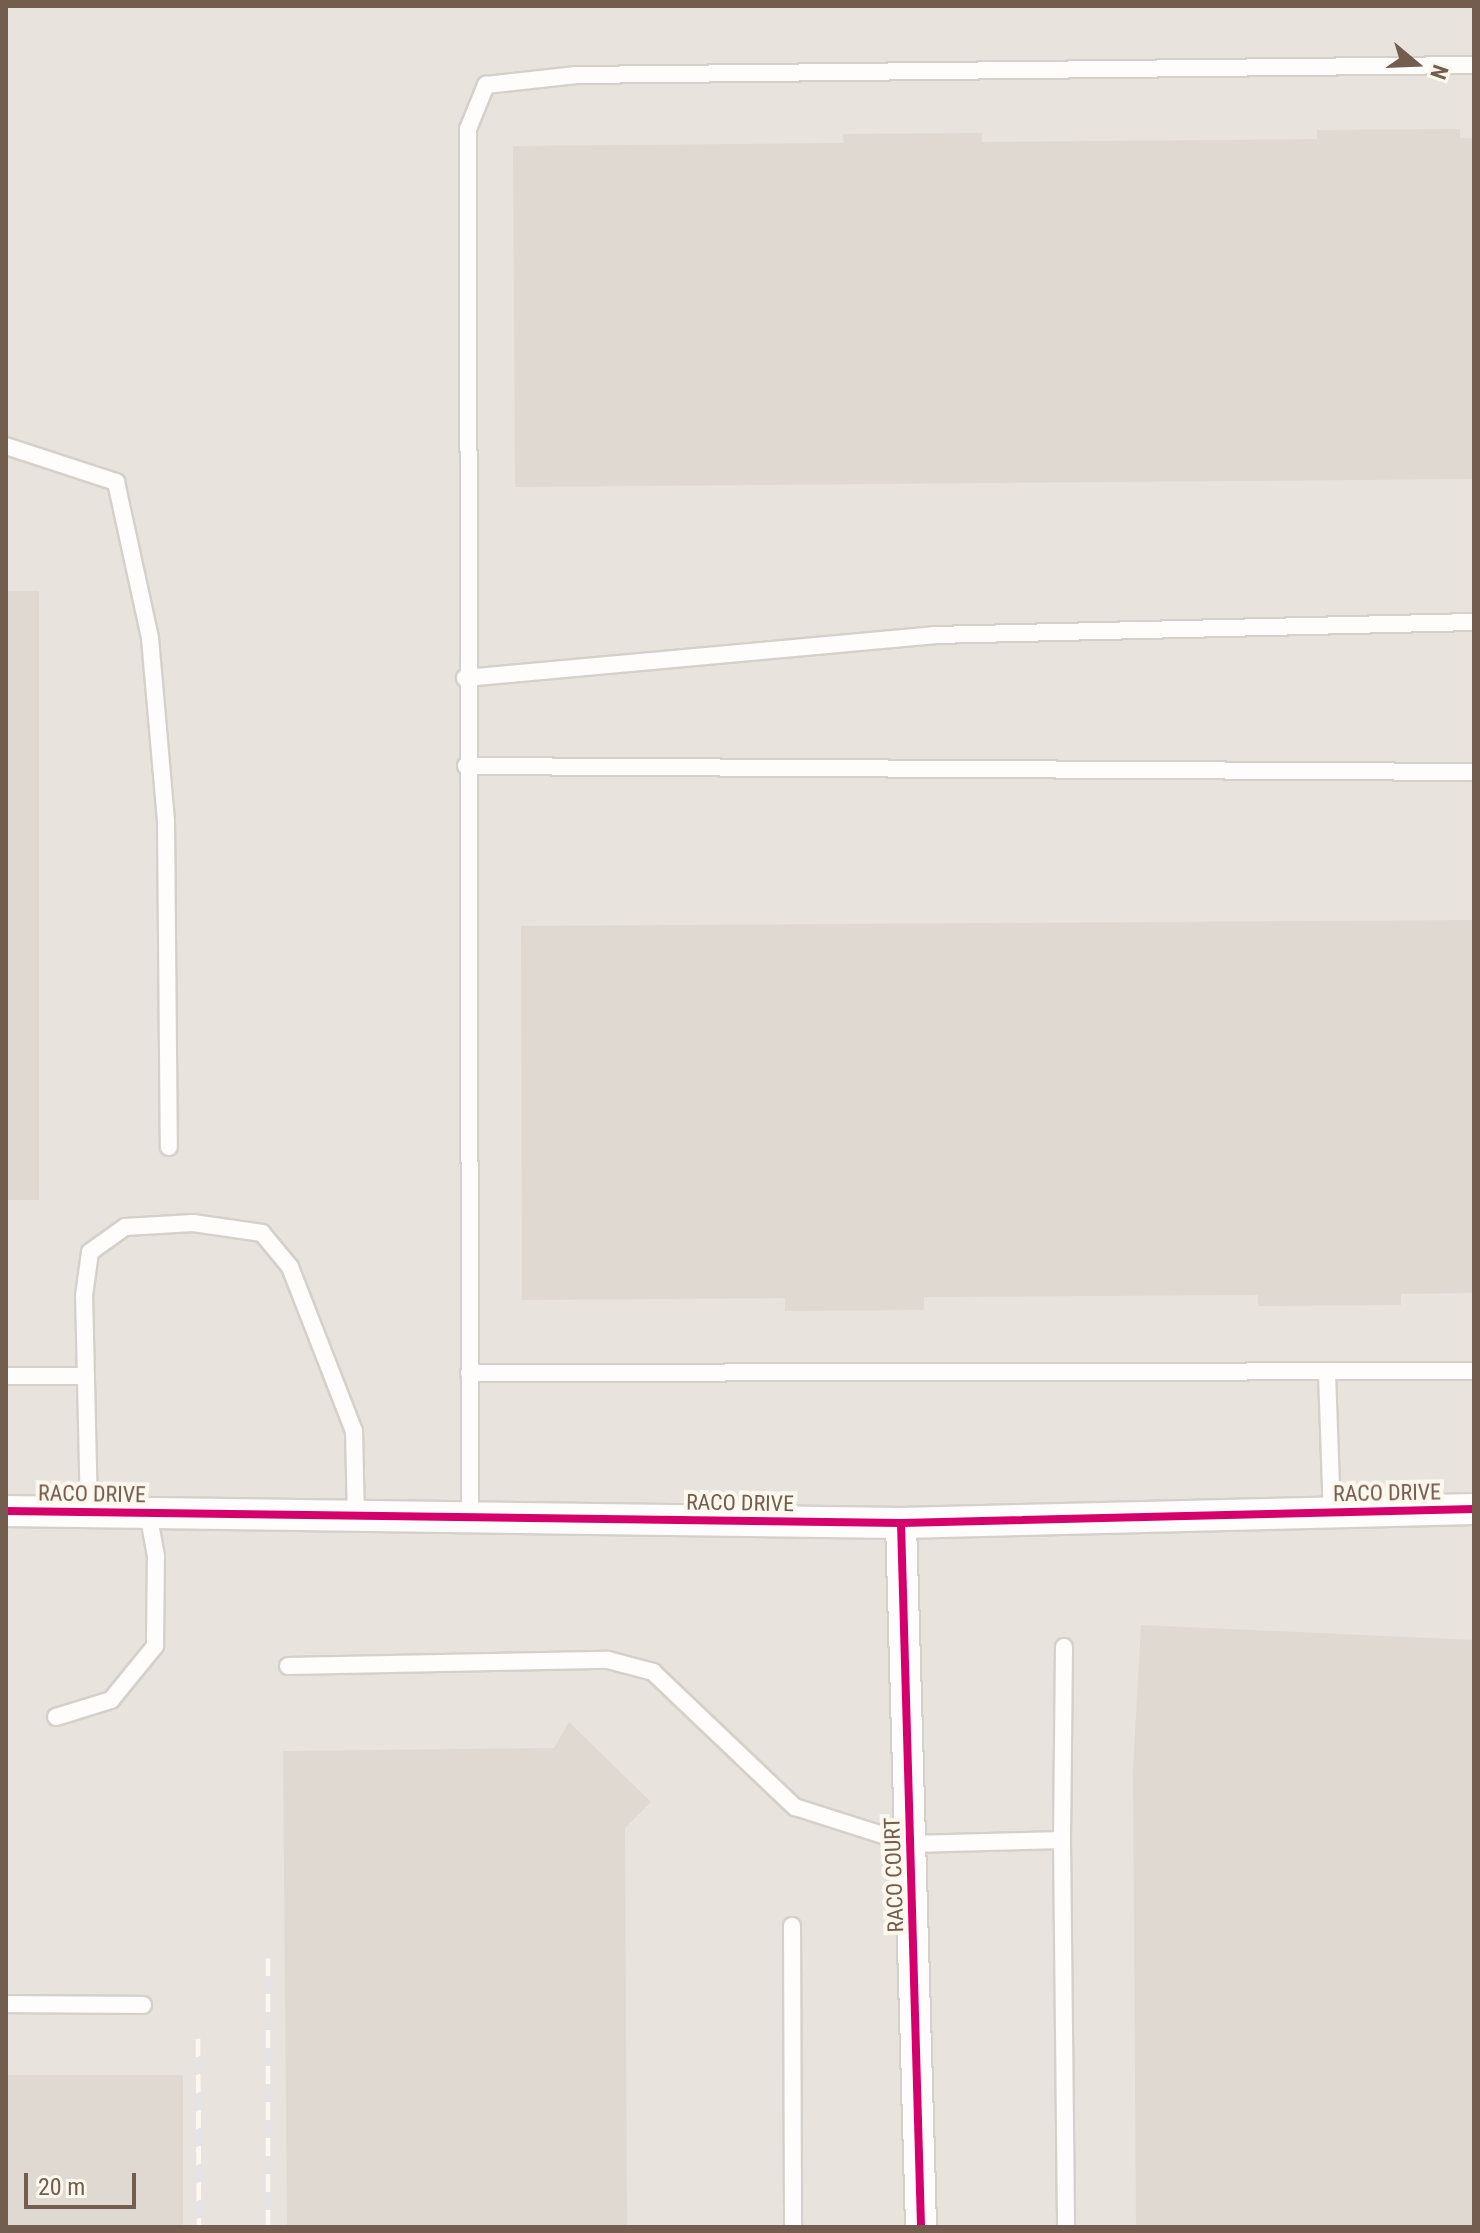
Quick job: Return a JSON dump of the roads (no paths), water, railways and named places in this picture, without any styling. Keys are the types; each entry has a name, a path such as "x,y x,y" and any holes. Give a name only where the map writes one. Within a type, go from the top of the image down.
{"street":[{"name":"RACO DRIVE","path":"6,1511 901,1523 1474,1509"},
{"name":"RACO COURT","path":"901,1523 921,2227"}],"lane":[{"path":"470,1517 465,678 473,231 468,129 486,85 576,75 1474,65"},
{"path":"6,446 116,482 150,638 166,822 169,1147"},
{"path":"465,678 934,635 1474,622"},
{"path":"466,766 1474,772"},
{"path":"89,1512 86,1376 90,1252 125,1227 193,1223 262,1233 290,1267 354,1431 356,1516"},
{"path":"469,1373 1474,1371"},
{"path":"1327,1373 1332,1513"},
{"path":"6,1376 86,1376"},
{"path":"56,1717 111,1700 155,1646 156,1556 148,1513"},
{"path":"1064,1647 1062,1840 1066,2227"},
{"path":"288,1666 608,1660 653,1672 795,1807 911,1844 1062,1840"},
{"path":"792,1926 793,2227"},
{"path":"6,2004 143,2005"}],"railway":[{"path":"268,1958 268,2227"},
{"path":"198,2038 199,2227"}]}
